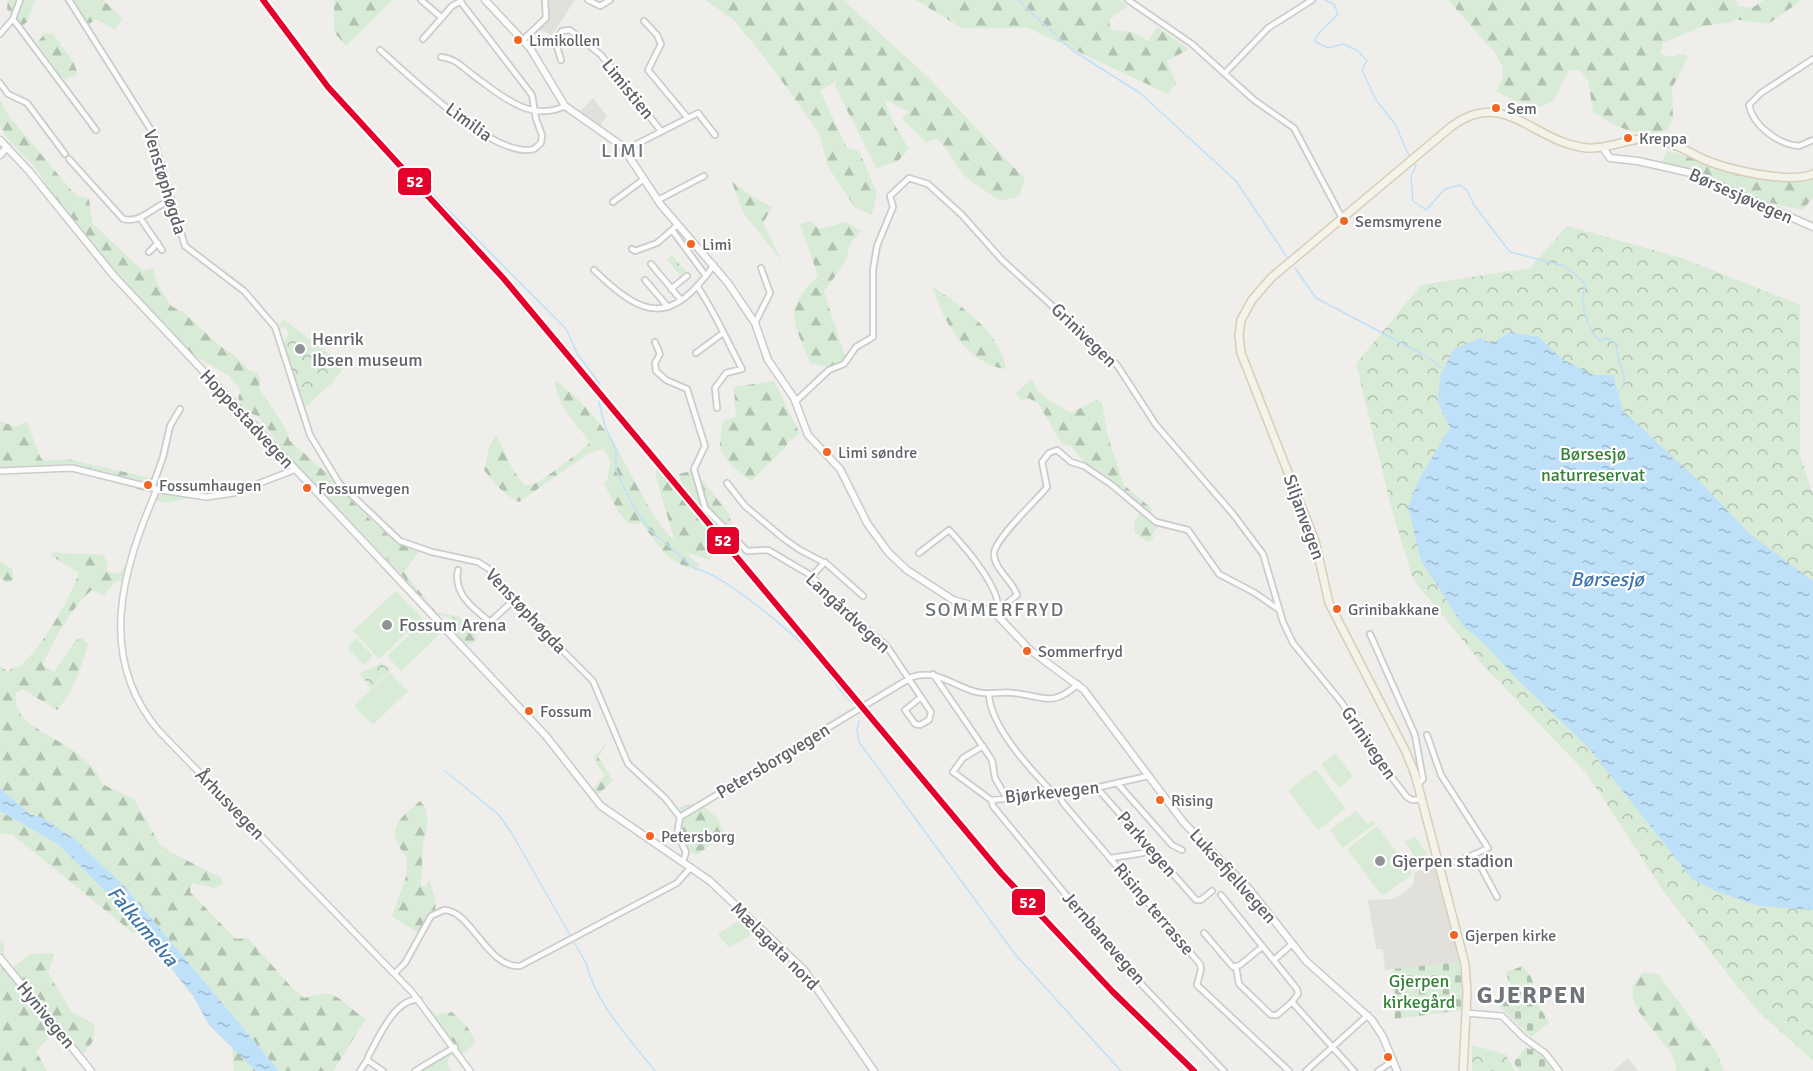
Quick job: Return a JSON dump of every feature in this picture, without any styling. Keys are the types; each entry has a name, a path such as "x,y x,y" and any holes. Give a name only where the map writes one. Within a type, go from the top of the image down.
{"main road":[{"name":"Luksefjellvegen","path":"485,0 537,57 565,106 616,141 625,150 674,227 714,265 755,323 771,364 796,402 808,435 840,469 867,523 892,557 953,600 998,612 1030,650 1078,684 1194,833 1258,899 1292,944 1318,973 1368,1015 1379,1029 1397,1071"},
{"name":"Siljanvegen","path":"1463,1071 1467,978 1418,785 1406,752 1329,603 1315,541 1239,345 1241,320 1256,295 1277,272 1462,119 1486,111 1511,115 1546,137 1563,144 1603,148 1634,139 1655,139 1725,166 1786,178 1813,174"},
{"name":"Hoppestadvegen","path":"0,140 114,276 539,728 597,802 617,820 683,862"},
{"path":"0,155 7,147"},
{"name":"Børsesjøvegen","path":"1603,148 1610,158 1638,161 1691,173 1813,227"},
{"name":"Mælagata nord","path":"683,862 725,895 804,970 874,1071"},
{"name":"Hynivegen","path":"0,958 91,1071"}],"street":[{"path":"0,34 13,20 20,0"},
{"name":"Venstøphøgda","path":"69,0 147,122 185,246 244,291 270,320 279,336 300,413 309,435 347,493 400,540 483,565 592,681 628,764 658,790 680,817"},
{"path":"421,0 442,18"},
{"path":"523,40 546,18 545,0"},
{"path":"588,0 600,6 610,0"},
{"path":"1128,0 1192,44 1254,100 1294,128 1342,218"},
{"path":"1226,73 1268,28 1312,0"},
{"path":"423,39 452,6 462,1 532,94 536,112"},
{"path":"13,20 96,130"},
{"path":"644,21 657,35 661,44 648,70 687,117"},
{"name":"Limistien","path":"561,60 555,40 558,33 570,30 601,56 661,131"},
{"name":"Limilia","path":"380,50 487,138 517,150 534,150 541,143 542,135 536,112"},
{"path":"441,57 456,61 500,93 536,112 549,113 565,106"},
{"path":"1813,59 1761,93 1749,105 1756,122 1774,138 1799,146 1813,140"},
{"path":"0,83 8,94 27,103 67,156 103,194 120,217 128,220 140,218 159,205 171,201"},
{"path":"625,150 687,117 700,113 715,135"},
{"path":"658,200 704,177"},
{"name":"Grinivegen","path":"796,402 823,375 832,368 844,364 856,347 873,337 873,270 877,246 893,207 890,196 909,178 920,181 962,215 1002,260 1117,365 1156,425 1233,514 1263,554 1279,609 1297,650 1349,714 1384,768 1410,799 1421,799"},
{"path":"614,202 644,179"},
{"path":"140,218 162,250"},
{"path":"632,249 635,251 657,243 674,227 706,276"},
{"path":"148,252 158,243"},
{"path":"653,264 681,300"},
{"path":"594,270 640,306 658,310 681,300 697,286 714,265"},
{"path":"755,323 770,293 761,268"},
{"path":"671,289 687,276"},
{"path":"645,280 668,307"},
{"path":"697,286 712,309 742,369 726,373 715,388 717,408"},
{"path":"696,353 723,333"},
{"name":"Langårdvegen","path":"655,342 660,354 655,363 656,371 666,380 687,389 703,439 704,450 694,469 705,508 747,551 768,550 787,564 812,576 837,606 886,645 908,679"},
{"path":"154,488 170,426 180,409"},
{"path":"920,554 949,530 993,590 998,612 1017,595 993,552 1017,518 1047,487 1042,462 1053,450 1060,451 1071,462 1088,468 1119,490 1156,522 1188,530 1219,574 1279,609"},
{"path":"0,471 72,468 184,495 219,495 234,493 294,470"},
{"name":"Langårdvegen","path":"727,483 745,506 783,538 800,550 825,562 863,596"},
{"name":"Århusvegen","path":"154,488 129,564 120,625 122,663 134,695 159,731 412,992 455,1047 470,1071"},
{"path":"812,576 825,562"},
{"path":"458,570 458,585 463,597 490,622 514,600"},
{"path":"1370,634 1415,735 1423,779 1418,785"},
{"name":"Petersborgvegen","path":"680,817 908,679 927,673 933,674"},
{"path":"933,674 973,691 989,694 1015,693 1044,700 1059,696 1078,684"},
{"path":"933,674 992,760 995,778 1006,797"},
{"path":"908,679 931,715 920,725 915,724 905,710 920,698"},
{"name":"Rising terrasse","path":"989,694 991,709 1022,759 1057,795 1200,963 1201,969 1196,980 1199,987 1289,1071"},
{"path":"1427,735 1442,776 1488,848 1458,862 1438,863"},
{"name":"Jernbanevegen","path":"983,746 963,758 953,772 991,800 993,806 1125,967 1224,1071"},
{"name":"Bjørkevegen","path":"991,800 1006,797 1057,795 1148,776"},
{"path":"1118,784 1172,845 1182,850"},
{"name":"Parkvegen","path":"1097,788 1196,900 1201,900 1212,891"},
{"path":"680,817 676,829 686,852 683,862"},
{"path":"1111,858 1143,853 1151,849"},
{"path":"1474,855 1497,897"},
{"path":"395,973 405,963 431,916 444,910 456,913 496,955 511,966 525,964 676,883 691,867"},
{"path":"1221,895 1298,992 1292,1002 1276,1016 1269,1013 1238,982 1236,967"},
{"path":"1204,933 1232,966 1236,967"},
{"path":"1274,960 1292,944"},
{"path":"1236,967 1262,947"},
{"path":"411,1000 412,992"},
{"path":"360,1071 390,1018 411,1000 419,1000"},
{"path":"1292,1002 1354,1071"},
{"path":"1466,1012 1502,1016 1524,1038 1545,1053 1559,1071"},
{"path":"1306,1071 1368,1015"},
{"path":"415,1071 455,1047"},
{"path":"367,1060 383,1071"},
{"path":"1378,1071 1393,1061"}],"shaded area":[{"path":"547,0 575,0 552,35 538,29 547,21"},
{"path":"593,98 607,116 599,127 578,113"},
{"path":"1439,866 1449,898 1460,962 1385,970 1383,949 1376,949 1368,900 1392,899 1404,893 1413,884 1415,872"},
{"path":"1628,1058 1638,1071 1613,1071"}],"green space":[{"path":"8,0 35,0 27,22 20,27 7,9"},
{"path":"61,0 103,0 122,18 115,30 96,19 89,24 73,6"},
{"path":"334,0 392,0 346,46 334,32"},
{"path":"705,0 843,0 928,77 1025,179 1019,196 1000,201 976,184 962,173 940,142 936,139 926,142 902,119 909,112 884,99 894,124 909,149 898,161 876,168 835,86 837,80 820,91 847,148 859,151 877,193 872,215 855,207 828,167 819,133 771,66 734,20"},
{"path":"916,0 1119,0 1127,6 1109,20 1111,30 1133,32 1148,41 1157,27 1189,49 1167,61 1176,83 1168,94 1028,28 962,28"},
{"path":"1448,0 1736,0 1738,6 1752,8 1764,0 1802,0 1768,24 1733,19 1733,22 1703,26 1663,43 1660,54 1672,57 1684,54 1688,57 1672,88 1673,119 1667,130 1646,133 1619,127 1593,112 1588,80 1580,70 1569,70 1553,101 1541,107 1516,101 1496,91 1503,77 1502,66 1495,53"},
{"path":"45,33 53,34 73,61 78,74 66,79 61,76 37,43"},
{"path":"0,99 8,115 72,191 78,196 89,199 92,223 143,271 153,268 157,283 171,306 183,312 249,370 258,373 259,388 287,431 289,440 332,476 344,492 379,528 400,543 420,551 404,572 436,612 460,617 476,634 477,640 470,644 462,642 456,633 457,625 454,619 436,614 390,562 290,459 259,417 244,410 238,398 241,390 228,375 193,355 110,265 45,185 36,168 9,141 0,124"},
{"path":"1667,151 1712,166 1749,174 1777,176 1803,174 1813,170 1813,198 1802,210 1712,186 1660,165"},
{"path":"732,182 772,207 763,223 782,261 744,214"},
{"path":"810,221 820,229 846,222 861,231 851,242 845,262 824,292 847,362 832,368 810,363 799,337 794,316 799,298 818,276 800,224"},
{"name":"Børsesjø naturreservat","path":"1567,226 1682,258 1800,305 1800,456 1813,495 1813,1060 1759,1012 1741,991 1664,892 1587,774 1483,665 1413,579 1392,510 1356,364 1421,285 1530,268"},
{"path":"672,255 688,274 682,278 667,260"},
{"path":"933,287 968,312 988,332 1003,356 1006,369 980,359 968,350 950,327"},
{"path":"283,319 345,366 333,382 304,408 301,408 282,347 289,332 284,327 278,330"},
{"path":"1032,379 1038,391 1071,413 1096,400 1102,402 1107,434 1124,485 1152,509 1150,516 1160,524 1152,535 1154,540 1148,542 1135,533 1134,524 1141,509 1091,471 1071,446 1062,444 1038,403 1028,398 1021,400 1016,393"},
{"path":"556,381 588,410 603,428 660,524 674,539 656,477 656,468 663,470 677,486 682,486 679,474 694,470 729,514 732,526 728,530 720,530 716,538 716,553 711,554 710,560 688,553 689,557 699,564 697,569 687,567 664,552 642,523 628,524 618,511 604,484 611,461 603,449 588,454 519,502 504,492 484,470 489,448 496,434 512,468 524,485 542,480 590,442 563,405 556,389"},
{"path":"774,381 800,434 788,442 785,448 751,481 732,465 721,450 723,421 736,417 734,387"},
{"path":"0,421 16,427 27,422 40,457 44,461 67,459 151,478 154,484 195,491 194,498 170,502 160,501 152,493 72,471 0,474"},
{"path":"54,552 104,556 108,565 106,571 119,574 127,563 123,581 114,582 104,595 92,590 71,614 52,646 43,665 54,672 75,641 81,637 88,644 80,670 63,703 57,710 22,689 16,693 17,707 32,725 84,759 102,784 134,799 159,843 170,852 222,878 222,885 214,888 192,883 190,892 236,939 248,938 294,990 304,998 332,995 366,1019 333,1071 279,1071 126,888 43,818 30,814 0,788 0,666 8,672 34,652 61,611 79,573 50,554"},
{"path":"0,561 12,569 14,579 7,583 0,578"},
{"name":"Fossum Arena","path":"396,591 422,618 379,659 353,631"},
{"path":"426,619 440,634 401,671 387,656"},
{"path":"356,638 373,656 364,665 347,648"},
{"path":"381,663 391,669 371,688 359,674"},
{"path":"389,672 408,691 373,725 354,706"},
{"path":"610,739 598,757 613,780 597,796 592,789 605,776 593,758"},
{"path":"1335,753 1353,777 1339,788 1321,764"},
{"path":"1316,769 1345,809 1318,830 1288,790"},
{"path":"420,801 425,807 428,822 423,843 421,885 425,887 429,880 435,910 431,922 419,934 392,916 406,877 407,858 396,840 396,827 404,815"},
{"path":"699,802 717,818 723,831 713,839 712,844 696,855 682,841 679,821 680,807"},
{"path":"0,811 59,845 144,933 133,933 12,834 0,834"},
{"path":"1356,811 1367,824 1372,821 1375,824 1343,848 1330,830"},
{"name":"Gjerpen stadion","path":"1377,826 1413,874 1382,896 1347,849"},
{"path":"1415,836 1428,855 1418,862 1405,842"},
{"path":"741,919 755,932 729,948 718,934"},
{"path":"0,940 4,942 3,962 13,967 31,954 51,953 54,956 48,973 71,1011 95,1025 93,1041 81,1057 55,1031 36,1051 47,1071 0,1071"},
{"name":"Gjerpen kirkegård","path":"1460,962 1463,1010 1395,1019 1391,973 1393,969"},
{"path":"389,965 436,1015 452,1012 468,1028 476,1042 465,1052 449,1057 447,1063 451,1071 417,1071 454,1049"},
{"name":"Gjerpen kirkegård","path":"1523,966 1531,977 1539,999 1536,1001 1549,1023 1531,1037 1499,1006 1515,993 1517,988 1509,982 1506,972"},
{"path":"1643,973 1658,974 1717,1053 1724,1071 1677,1071 1673,1057 1636,1005 1633,994 1635,983"},
{"path":"1472,1045 1505,1054 1515,1071 1472,1071"},
{"path":"1533,1046 1547,1057 1557,1071 1520,1071 1513,1062 1526,1047 1530,1050"},
{"path":"232,1047 256,1071 234,1071"}],"water":[{"name":"Børsesjø","path":"1510,332 1539,337 1562,359 1593,375 1613,375 1623,411 1700,482 1750,534 1813,581 1813,910 1759,906 1718,892 1692,879 1587,746 1516,678 1484,643 1463,626 1421,560 1408,507 1419,479 1450,428 1438,402 1440,376 1454,349 1481,338 1491,344"},
{"name":"Falkumelva","path":"0,788 30,814 43,818 77,841 126,888 279,1071 256,1071 209,1025 193,996 130,916 59,845 0,811"}],"waterway":[{"path":"268,0 330,84 447,209 566,329 578,355 600,384"},
{"path":"1018,0 1072,50 1140,93 1236,181 1287,257"},
{"path":"1325,0 1334,4 1338,14 1314,41 1328,48 1343,44 1358,51 1367,61 1362,70 1376,100 1395,124 1410,158"},
{"path":"1412,162 1416,166 1411,176 1413,201 1426,210 1445,189 1460,185 1467,190 1474,205 1510,252 1565,266 1586,284 1583,307 1591,329 1600,341 1606,338 1616,343 1624,375 1622,387 1618,392"},
{"path":"1295,268 1316,298 1424,355 1444,369"},
{"path":"597,394 605,426 616,450 616,470 632,504 649,529 695,569 706,572 737,591 789,632 816,659 852,703"},
{"path":"859,721 857,730 859,742 1015,954 1121,1071"},
{"path":"445,771 498,814 511,832 586,963 597,993 624,1033 655,1071"}],"transit line":[{"name":"52","path":"263,0 328,87 504,279 1001,873 1112,991 1194,1071"}],"place":[{"name":"Limikollen","path":"518,40"},
{"name":"Sem","path":"1496,108"},
{"name":"Kreppa","path":"1628,138"},
{"name":"Semsmyrene","path":"1344,221"},
{"name":"Limi","path":"691,244"},
{"name":"Henrik Ibsen museum","path":"300,349"},
{"name":"Limi søndre","path":"827,452"},
{"name":"Fossumhaugen","path":"148,485"},
{"name":"Fossumvegen","path":"307,488"},
{"name":"Grinibakkane","path":"1337,609"},
{"name":"Fossum Arena","path":"387,625"},
{"name":"Sommerfryd","path":"1027,651"},
{"name":"Fossum","path":"529,711"},
{"name":"Rising","path":"1160,800"},
{"name":"Petersborg","path":"650,836"},
{"name":"Gjerpen stadion","path":"1380,861"},
{"name":"Gjerpen kirke","path":"1454,935"}],"district":[{"name":"LIMI","path":"623,150"},
{"name":"SOMMERFRYD","path":"995,609"},
{"name":"GJERPEN","path":"1532,995"}]}
